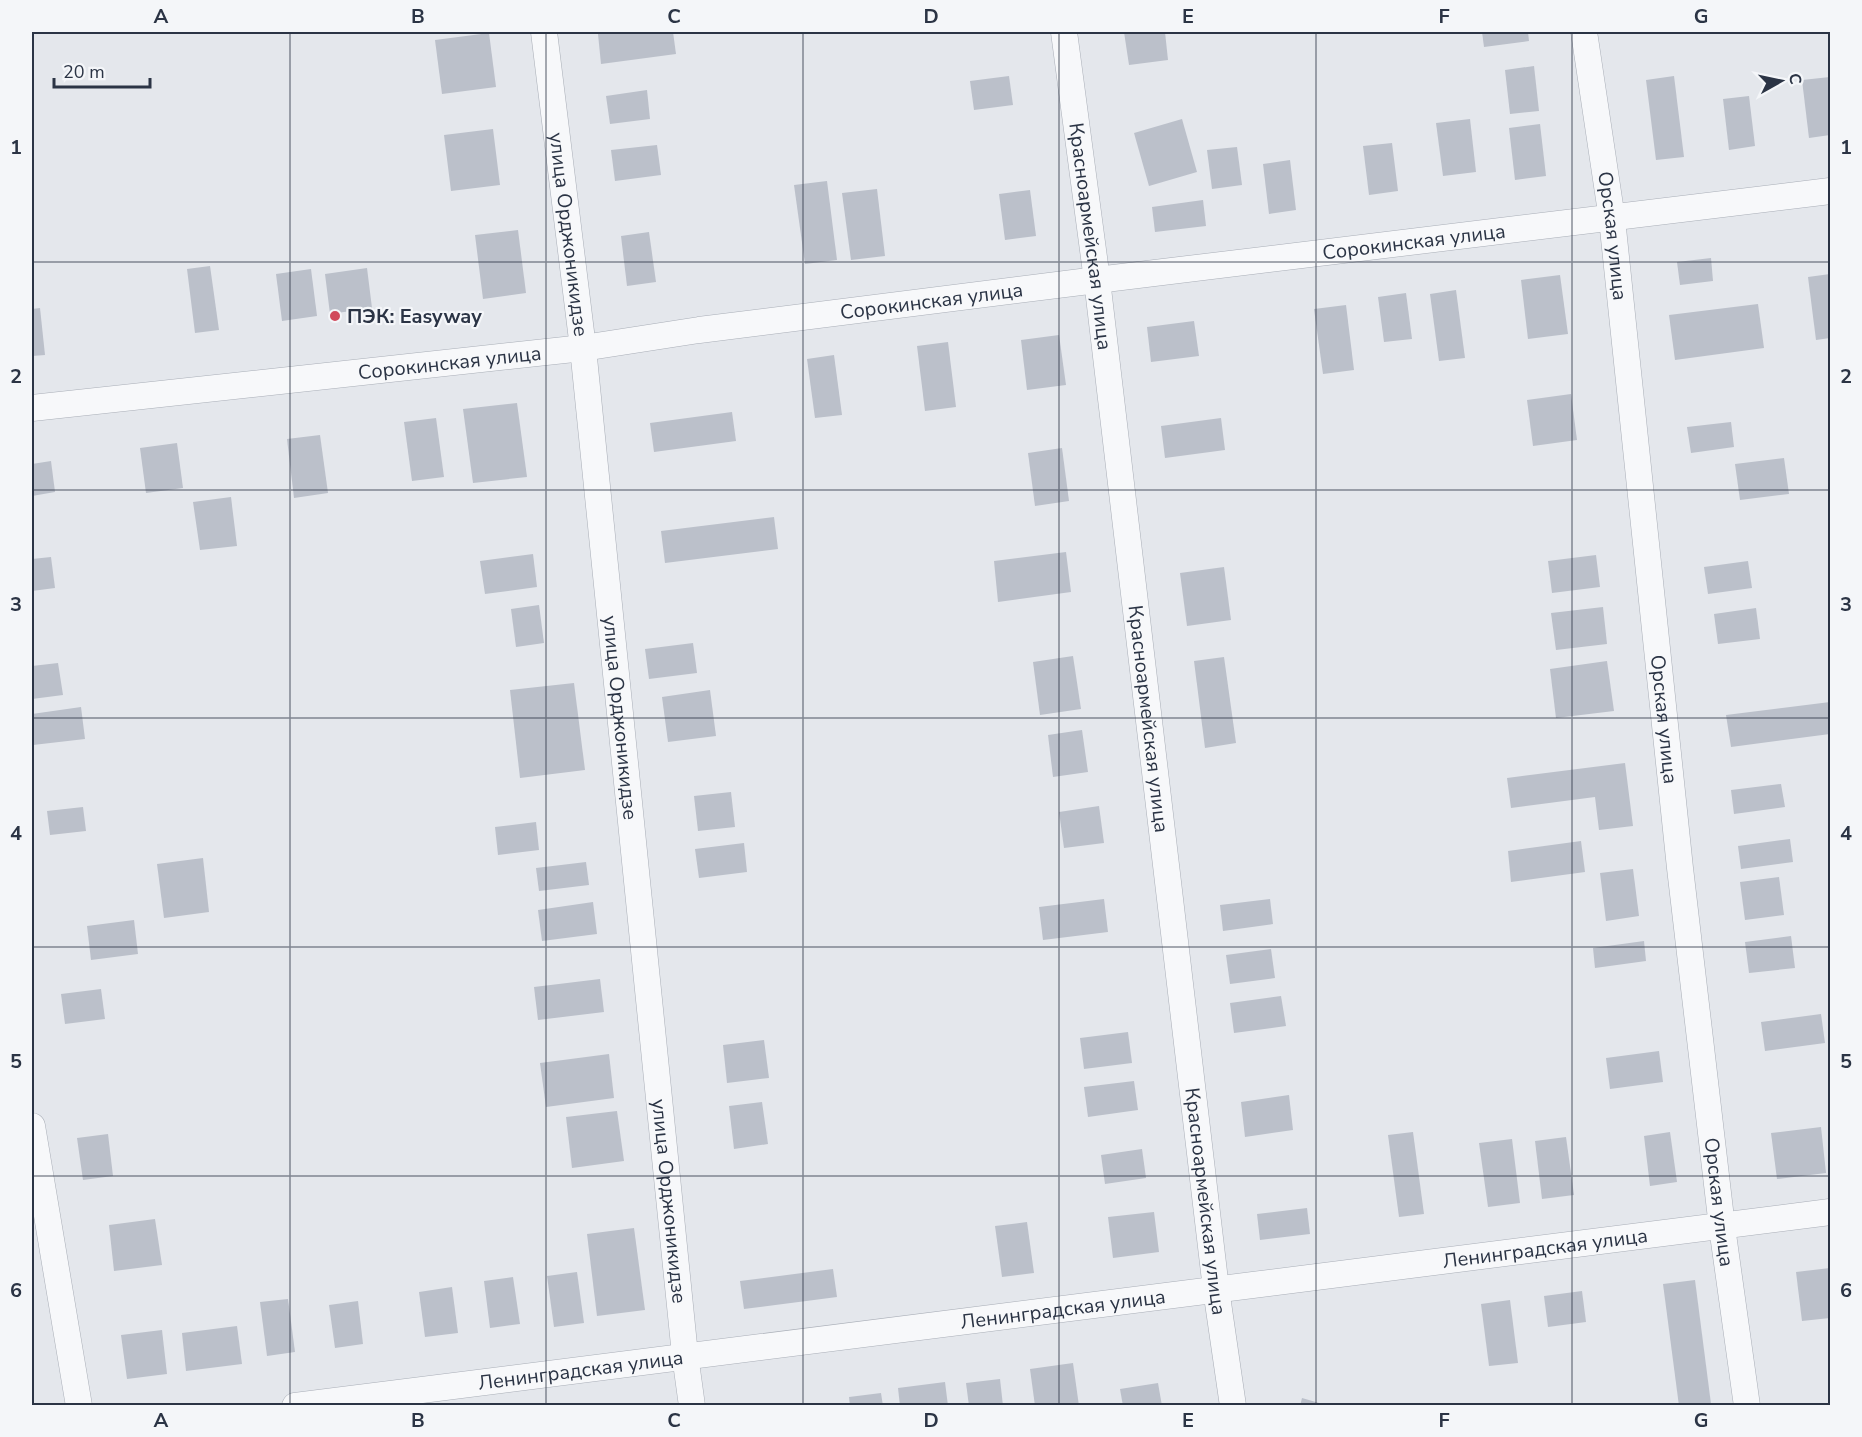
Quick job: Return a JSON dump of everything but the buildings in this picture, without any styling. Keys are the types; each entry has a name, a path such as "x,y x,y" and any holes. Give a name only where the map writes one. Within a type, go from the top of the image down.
{"street":[{"name":"улица Орджоникидзе","path":"544,32 584,348 685,1355 693,1406"},
{"name":"Красноармейская улица","path":"1064,32 1097,280 1216,1289 1233,1406"},
{"name":"Орская улица","path":"1584,32 1612,219 1680,868 1722,1227 1747,1406"},
{"name":"Сорокинская улица","path":"32,408 584,348 699,330 1830,191"},
{"path":"32,1126 79,1406"},
{"name":"Ленинградская улица","path":"295,1406 1830,1212"}],"place":[{"name":"ПЭК: Easyway","path":"335,316"}]}
